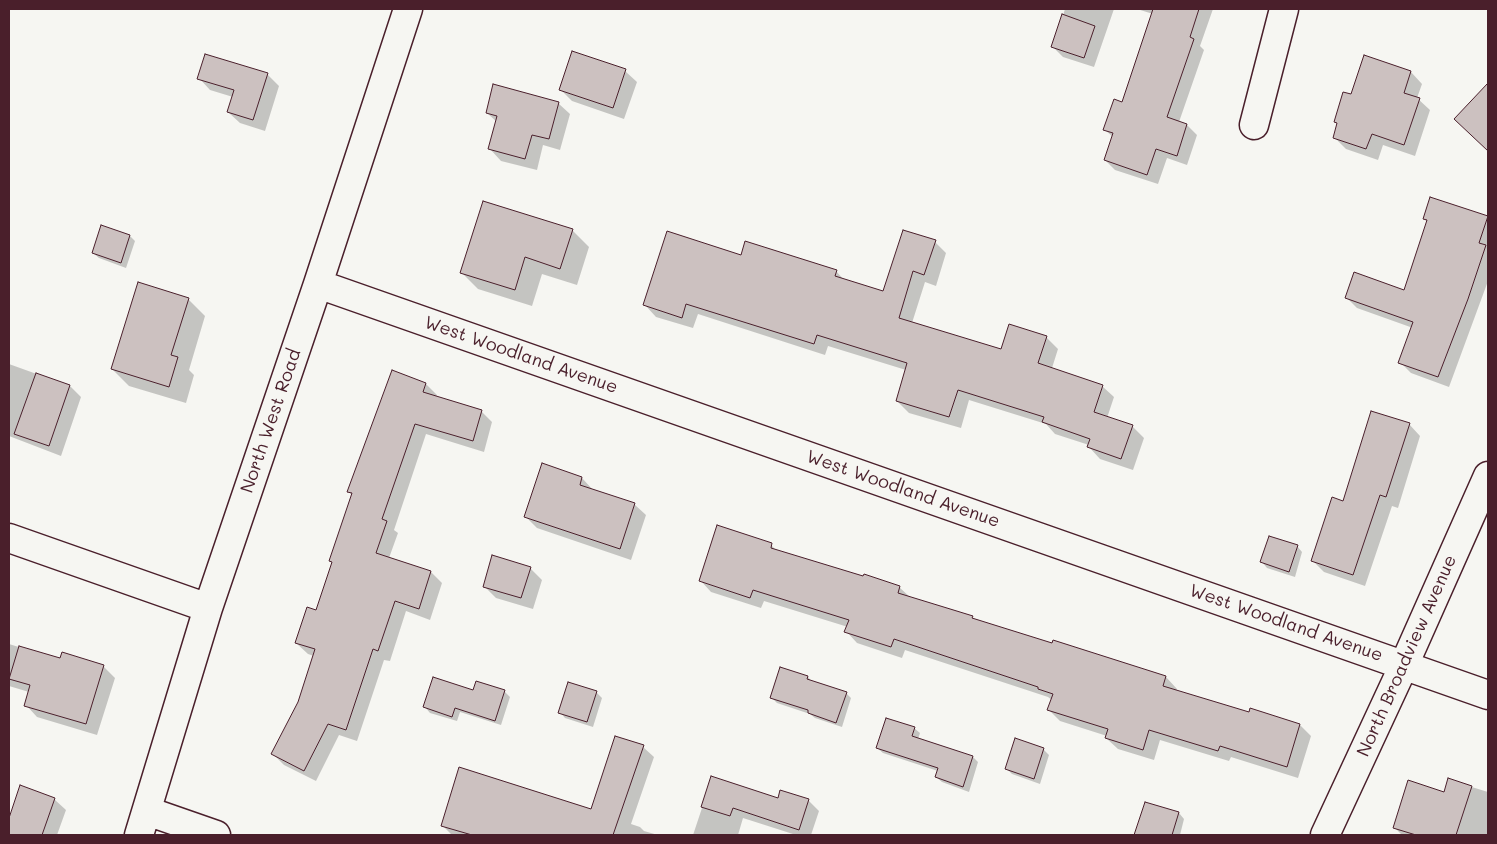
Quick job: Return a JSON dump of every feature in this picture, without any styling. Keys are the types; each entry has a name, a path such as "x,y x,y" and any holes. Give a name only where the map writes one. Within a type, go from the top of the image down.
{"street":[{"name":"North West Road","path":"143,823 208,608 318,284 408,9"},
{"path":"1254,125 1284,9"},
{"name":"West Woodland Avenue","path":"318,284 1488,695"},
{"name":"North Broadview Avenue","path":"1325,835 1488,476"},
{"path":"9,538 208,608"},
{"path":"143,823 216,835"}],"building":[{"path":"1153,9 1199,9 1190,37 1194,39 1167,117 1187,124 1177,156 1156,149 1147,175 1104,160 1113,133 1103,130 1114,99 1122,102"},
{"path":"1062,14 1095,26 1084,58 1051,47"},
{"path":"572,51 626,69 613,108 559,90"},
{"path":"205,54 268,73 253,120 227,112 234,90 197,79"},
{"path":"1364,55 1411,71 1404,93 1420,98 1404,145 1372,134 1366,149 1333,138 1337,123 1334,122 1343,92 1351,94"},
{"path":"1488,83 1488,151 1454,119"},
{"path":"493,84 559,102 549,139 532,135 525,159 488,149 497,116 486,113"},
{"path":"1430,197 1488,216 1479,243 1486,245 1468,299 1438,377 1398,363 1413,322 1345,298 1354,272 1404,290 1427,220 1423,219"},
{"path":"483,201 573,229 560,269 525,257 515,290 460,273"},
{"path":"101,225 130,235 121,263 92,253"},
{"path":"903,230 936,240 924,275 913,271 899,318 1001,349 1009,324 1047,336 1038,363 1103,385 1094,412 1133,425 1121,459 1087,447 1090,439 1042,422 1044,417 958,390 949,417 896,401 907,363 817,335 814,344 686,304 682,318 643,305 667,231 741,255 745,241 837,270 835,276 883,291"},
{"path":"138,282 189,298 171,355 178,357 169,387 111,369"},
{"path":"392,370 426,383 423,392 482,410 473,441 415,424 382,519 387,521 376,553 431,571 419,609 395,601 378,651 373,649 346,730 328,724 304,771 271,754 298,702 315,649 295,643 307,607 316,610 332,562 329,561 352,493 347,492"},
{"path":"36,373 70,385 49,446 14,434"},
{"path":"1371,411 1410,423 1386,497 1380,495 1353,575 1311,561 1332,497 1343,501"},
{"path":"542,463 582,477 580,485 635,503 620,549 524,517"},
{"path":"717,525 772,543 771,548 900,586 898,593 973,616 972,618 1052,643 1053,640 1166,676 1163,686 1249,712 1250,708 1300,724 1287,767 1220,746 1218,751 1149,730 1143,750 1105,738 1108,729 1047,710 1053,694 1038,689 1038,687 894,639 891,647 844,632 849,620 753,590 750,598 699,581"},
{"path":"1269,536 1298,545 1289,572 1260,562"},
{"path":"492,555 531,567 521,598 483,587"},
{"path":"19,646 60,658 62,652 104,665 86,724 24,706 30,685 9,679"},
{"path":"780,667 808,676 807,679 847,692 836,723 808,713 808,710 770,698"},
{"path":"433,677 473,690 476,681 505,690 495,721 455,708 452,717 423,707"},
{"path":"568,682 597,691 587,722 558,713"},
{"path":"886,718 915,727 912,736 973,756 963,787 935,777 938,768 876,748"},
{"path":"615,736 644,745 613,835 472,835 441,826 459,767 591,809"},
{"path":"1015,738 1044,748 1034,779 1005,769"},
{"path":"711,776 778,798 780,790 809,799 799,830 733,808 730,816 701,807"},
{"path":"1448,778 1472,786 1456,835 1416,835 1393,828 1408,780 1444,792"},
{"path":"20,785 55,798 42,835 9,835 9,818"},
{"path":"1145,802 1179,812 1172,835 1134,835"}]}
